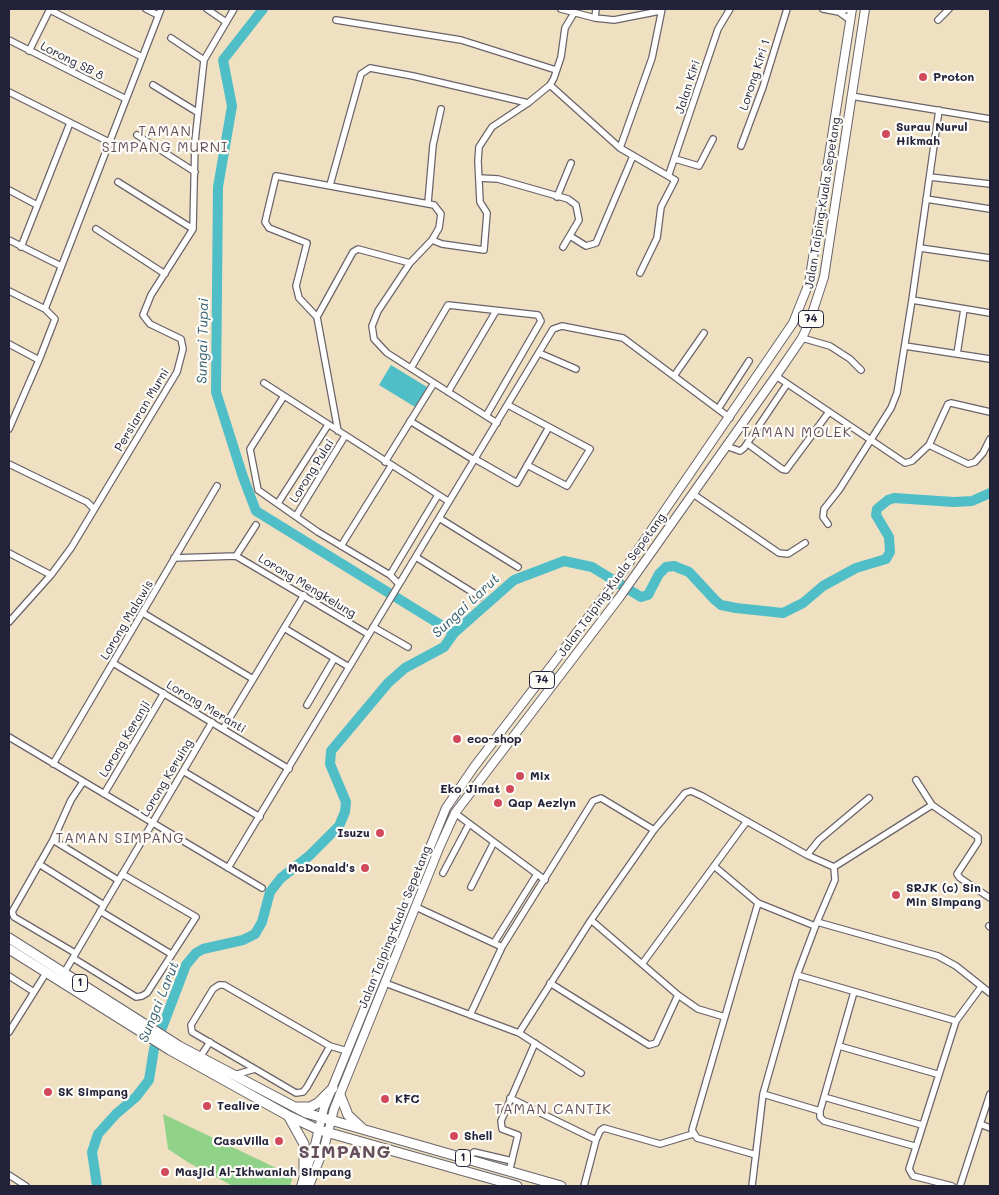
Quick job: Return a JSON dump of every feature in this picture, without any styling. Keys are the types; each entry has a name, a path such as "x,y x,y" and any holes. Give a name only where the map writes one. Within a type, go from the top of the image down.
{"highway":[{"name":"1","path":"9,938 148,1031"},
{"name":"1","path":"9,949 46,973 172,1046 289,1111 331,1121 561,1186"},
{"name":"1","path":"172,1046 232,1075 324,1132 517,1186"},
{"path":"302,1182 304,1144 289,1111 310,1107 318,1103 333,1088"},
{"path":"340,1095 348,1115 366,1131"}],"main road":[{"name":"Jalan Taiping-Kuala Sepetang","path":"309,1186 324,1132 321,1119 346,1052 446,808 479,760 609,592 730,418 793,323 809,283 852,9"},
{"name":"Jalan Taiping-Kuala Sepetang","path":"302,1182 324,1132 331,1121 455,813 469,792 619,598 802,338 818,302 824,277 850,96 865,9"}],"street":[{"path":"29,51 50,9 142,57"},
{"path":"45,309 60,266 160,12 146,9"},
{"path":"207,9 226,22"},
{"path":"194,229 197,112 204,60 234,9"},
{"path":"563,9 574,14 614,20 661,10 652,58 620,148"},
{"path":"595,18 596,9"},
{"name":"Jalan Kiri","path":"669,174 715,36 730,9"},
{"name":"Lorong Kiri 1","path":"741,146 763,86 787,9"},
{"path":"823,9 848,9"},
{"path":"938,20 949,9"},
{"path":"839,10 850,20"},
{"path":"432,240 484,250 487,213 480,202 479,147 486,133 499,122 528,104 550,85 561,57 568,19 574,14"},
{"path":"336,20 461,40 556,70"},
{"path":"171,38 204,60"},
{"name":"Lorong SB 8","path":"9,40 126,99"},
{"path":"330,185 361,74 370,68 413,76 528,104"},
{"path":"153,85 197,112"},
{"path":"550,85 620,148 674,177 675,182 661,207 657,238 640,273"},
{"path":"9,92 109,142"},
{"path":"850,96 990,119"},
{"path":"428,203 433,145 440,109"},
{"path":"828,524 823,517 824,509 839,490 891,408 897,393 939,110"},
{"path":"21,246 70,123"},
{"path":"137,135 195,172"},
{"path":"675,160 699,166 713,139"},
{"path":"570,236 586,246 596,243 633,156"},
{"path":"557,197 571,163"},
{"path":"338,431 317,317 299,298 296,286 307,243 269,228 265,222 276,176 434,204 441,214 439,228 432,240 410,262 378,311 372,332 378,346 497,423"},
{"path":"930,177 990,184"},
{"path":"479,178 498,179 568,199 576,205 579,212 579,220 563,247"},
{"path":"118,182 194,229"},
{"path":"9,190 37,205"},
{"path":"926,199 990,209"},
{"path":"96,229 165,274"},
{"name":"Persiaran Murni","path":"9,622 51,575 71,548 178,372 182,349 181,339 150,324 143,315 145,306 194,229"},
{"path":"9,240 60,266"},
{"path":"920,248 990,258"},
{"path":"317,317 353,252 358,249 410,262"},
{"path":"9,291 45,309 55,319 40,360 9,429"},
{"path":"912,300 990,313"},
{"path":"411,368 448,306 538,315 541,321 486,416"},
{"path":"957,354 964,309"},
{"path":"448,392 496,310"},
{"path":"228,868 553,329 562,326 614,334 632,344 730,418"},
{"path":"674,376 704,333"},
{"path":"802,338 830,346 850,358 860,370"},
{"path":"9,344 40,360"},
{"path":"905,346 990,359"},
{"path":"539,353 576,369"},
{"path":"718,409 749,361"},
{"path":"776,376 905,464 912,461 928,445 944,409 951,402 990,412"},
{"path":"264,383 448,501"},
{"path":"341,546 410,422 434,383"},
{"path":"726,446 740,451 748,444 787,384"},
{"path":"284,396 250,449 258,490 318,532 390,575 397,587"},
{"path":"508,404 590,449 567,486 527,465"},
{"path":"748,444 786,470 792,465 829,412"},
{"path":"410,422 517,484 549,427"},
{"path":"278,504 328,425"},
{"name":"Lorong Pulai","path":"296,516 345,436"},
{"path":"928,445 968,464 975,462 983,454 990,439"},
{"path":"9,464 87,502 94,509"},
{"name":"Lorong Malawis","path":"53,764 217,486"},
{"path":"692,494 779,553 788,554 805,543"},
{"path":"390,575 438,495"},
{"path":"439,518 518,567"},
{"path":"174,558 236,556 256,525"},
{"path":"9,553 51,575"},
{"name":"Lorong Mengkelung","path":"236,556 368,634"},
{"path":"416,557 480,597"},
{"path":"222,729 304,595"},
{"path":"142,612 253,679"},
{"path":"372,627 408,647"},
{"path":"284,628 349,667"},
{"path":"307,705 334,659"},
{"name":"Lorong Meranti","path":"113,662 289,769"},
{"name":"Lorong Keranji","path":"104,794 164,694"},
{"name":"Lorong Keruing","path":"64,973 212,722"},
{"path":"9,737 262,888"},
{"path":"183,771 260,817"},
{"path":"916,780 932,805 978,837 978,842 957,874 990,898"},
{"path":"83,782 71,800 53,840 13,906 12,912 14,917 136,997 147,992 196,917 122,874"},
{"path":"519,1033 590,920 654,830 688,791 702,796 807,855 834,867"},
{"path":"470,1015 502,947 597,798 654,830"},
{"path":"807,855 819,840 870,798"},
{"path":"834,867 932,805"},
{"path":"455,813 545,880"},
{"path":"642,964 747,821"},
{"path":"443,873 469,824"},
{"path":"53,840 118,880"},
{"path":"471,887 494,842"},
{"path":"39,864 104,905"},
{"path":"714,866 758,903 816,924 938,956 956,966 990,993"},
{"path":"752,1186 764,1094 798,975 816,924 835,880 834,867"},
{"path":"494,943 537,874"},
{"path":"756,1155 697,1138 692,1130 758,903"},
{"path":"416,907 502,947"},
{"path":"100,911 171,954"},
{"path":"590,920 678,995 698,1009 725,1017"},
{"path":"9,1032 46,973"},
{"path":"798,975 956,1021"},
{"path":"9,976 34,992"},
{"path":"385,983 519,1033 581,1073"},
{"path":"550,983 649,1045 656,1043 678,995"},
{"path":"330,1046 303,1092 296,1093 192,1032 190,1025 214,989 219,985 224,985 330,1046 346,1052"},
{"path":"952,1186 913,1176 910,1173 914,1146 956,1021 981,986"},
{"path":"854,992 820,1111 820,1117 824,1121 914,1146"},
{"path":"200,1058 210,1042"},
{"path":"509,1172 518,1135 500,1126 510,1098 535,1043"},
{"path":"839,1046 938,1074"},
{"path":"232,1075 255,1069"},
{"path":"764,1094 820,1111"},
{"path":"960,1186 990,1094"},
{"path":"824,1097 922,1125"},
{"path":"510,1098 596,1140"},
{"path":"980,1124 990,1128"},
{"path":"584,1186 596,1140 600,1131 604,1128 660,1144 693,1134"},
{"path":"467,1159 474,1152 512,1161"},
{"path":"9,1175 26,1186"}],"green space":[{"path":"163,1114 293,1176 290,1186 233,1186 189,1163 168,1149"}],"water":[{"path":"391,365 427,387 415,407 379,385"}],"waterway":[{"name":"Sungai Tupai","path":"263,9 223,60 232,106 218,187 216,392 256,511 454,633"},
{"name":"Sungai Larut","path":"97,1186 92,1152 98,1134 116,1114 136,1097 149,1080 154,1049 186,965 196,953 203,949 243,940 255,934 262,922 270,892 281,878 309,856 339,826 345,812 346,802 330,764 331,751 388,683 405,668 444,647 454,633 514,580 564,561 592,567 641,597 648,595 659,574 666,567 674,566 689,572 721,605 783,613 803,603 823,586 856,568 886,559 890,552 889,537 876,515 877,509 888,500 894,498 954,502 972,501 990,493"}],"place":[{"name":"Proton","path":"923,77"},
{"name":"Surau Nurul Hikmah","path":"886,134"},
{"name":"eco-shop","path":"457,739"},
{"name":"Mix","path":"520,776"},
{"name":"Eko Jimat","path":"510,789"},
{"name":"Qap Aezlyn","path":"498,803"},
{"name":"Isuzu","path":"380,833"},
{"name":"McDonald's","path":"365,868"},
{"name":"SRJK (c) Sin Min Simpang","path":"896,895"},
{"name":"SK Simpang","path":"48,1092"},
{"name":"KFC","path":"385,1099"},
{"name":"Tealive","path":"207,1106"},
{"name":"Shell","path":"454,1136"},
{"name":"CasaVilla","path":"279,1141"},
{"name":"Masjid Al-Ikhwaniah Simpang","path":"165,1172"}],"district":[{"name":"TAMAN SIMPANG MURNI","path":"165,140"},
{"name":"TAMAN MOLEK","path":"797,433"},
{"name":"TAMAN SIMPANG","path":"120,839"},
{"name":"TAMAN CANTIK","path":"553,1110"},
{"name":"SIMPANG","path":"345,1152"}]}
